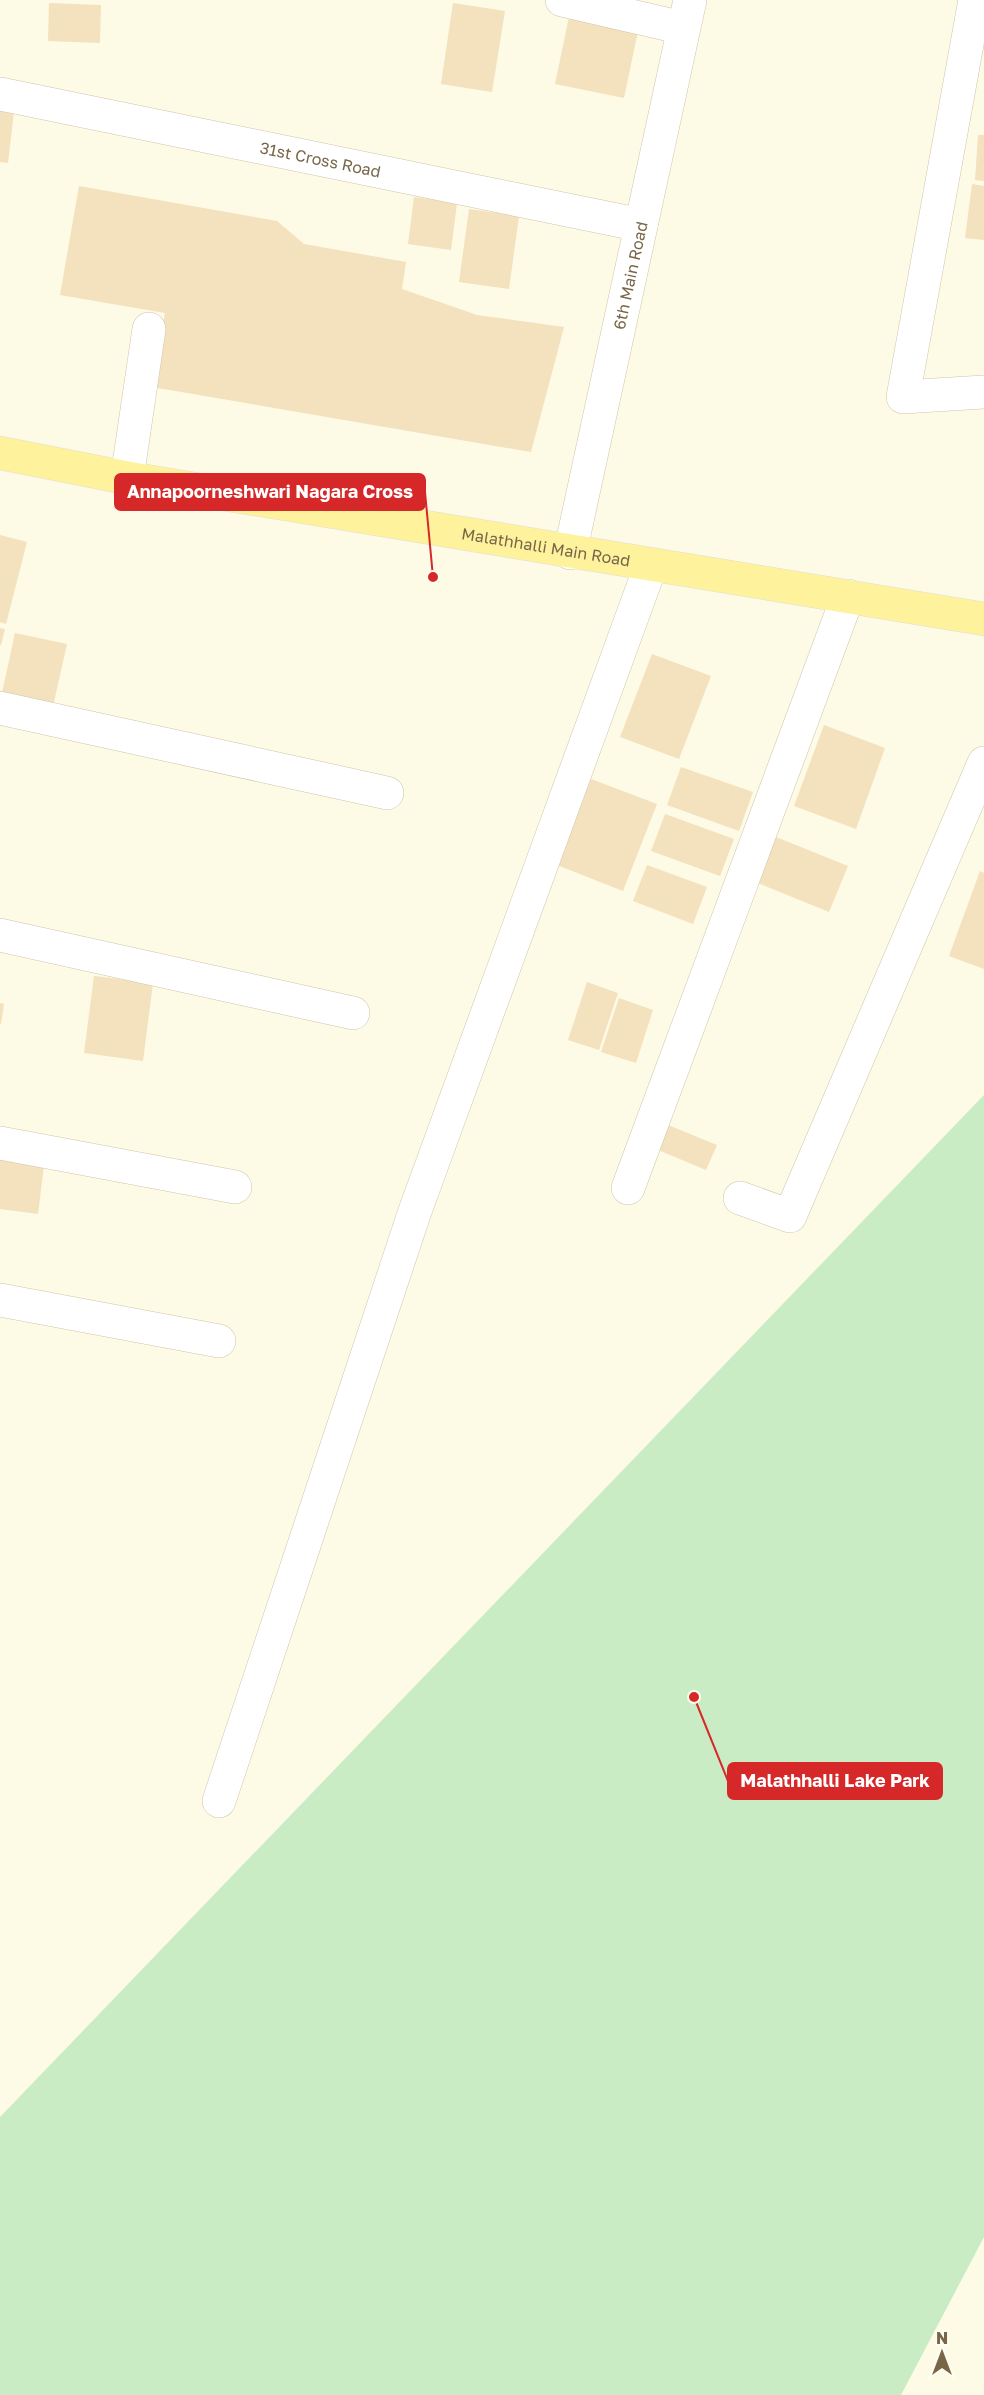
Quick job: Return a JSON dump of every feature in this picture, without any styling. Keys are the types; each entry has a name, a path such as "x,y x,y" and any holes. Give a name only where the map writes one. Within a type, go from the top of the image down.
{"main road":[{"name":"Malathhalli Main Road","path":"0,453 127,478 570,553 984,619"}],"street":[{"path":"562,0 687,14"},
{"path":"975,0 903,398 984,392"},
{"name":"6th Main Road","path":"570,553 687,14"},
{"name":"31st Cross Road","path":"0,94 641,225"},
{"path":"127,478 149,329"},
{"path":"219,1801 415,1211 651,565"},
{"path":"628,1188 848,596"},
{"path":"0,708 387,793"},
{"path":"740,1198 790,1216 984,763"},
{"path":"0,935 353,1013"},
{"path":"0,1143 235,1187"},
{"path":"0,1300 219,1341"}],"green space":[{"path":"984,1095 984,2237 901,2395 0,2395 0,2117"}],"building":[{"path":"49,3 101,5 100,43 48,41"},
{"path":"453,3 505,11 492,92 441,84"},
{"path":"569,17 638,31 624,98 555,84"},
{"path":"0,111 14,112 8,163 0,162"},
{"path":"978,135 984,135 984,181 975,180"},
{"path":"972,184 984,186 984,240 965,238"},
{"path":"79,186 277,221 304,244 406,262 402,289 477,315 564,327 531,452 152,387 165,313 60,295"},
{"path":"414,197 457,203 451,250 408,244"},
{"path":"469,209 519,216 509,289 459,282"},
{"path":"0,535 27,542 6,624 0,622"},
{"path":"0,628 5,629 1,645 0,645"},
{"path":"15,633 67,644 51,715 0,702"},
{"path":"652,654 711,676 679,759 620,737"},
{"path":"824,725 885,748 856,829 794,806"},
{"path":"681,767 753,792 739,831 667,805"},
{"path":"591,779 657,804 623,891 557,865"},
{"path":"665,814 734,839 720,876 651,851"},
{"path":"776,837 848,866 829,912 758,883"},
{"path":"647,865 707,887 693,924 633,901"},
{"path":"980,871 984,873 984,969 949,956"},
{"path":"94,976 153,983 143,1061 84,1053"},
{"path":"587,982 618,993 599,1050 568,1040"},
{"path":"619,998 653,1010 636,1063 601,1052"},
{"path":"0,1003 4,1004 1,1024 0,1024"},
{"path":"668,1125 717,1145 706,1170 658,1150"},
{"path":"0,1152 45,1157 38,1214 0,1209"}],"place":[{"name":"Annapoorneshwari Nagara Cross","path":"433,577"},
{"name":"Malathhalli Lake Park","path":"694,1697"}]}
